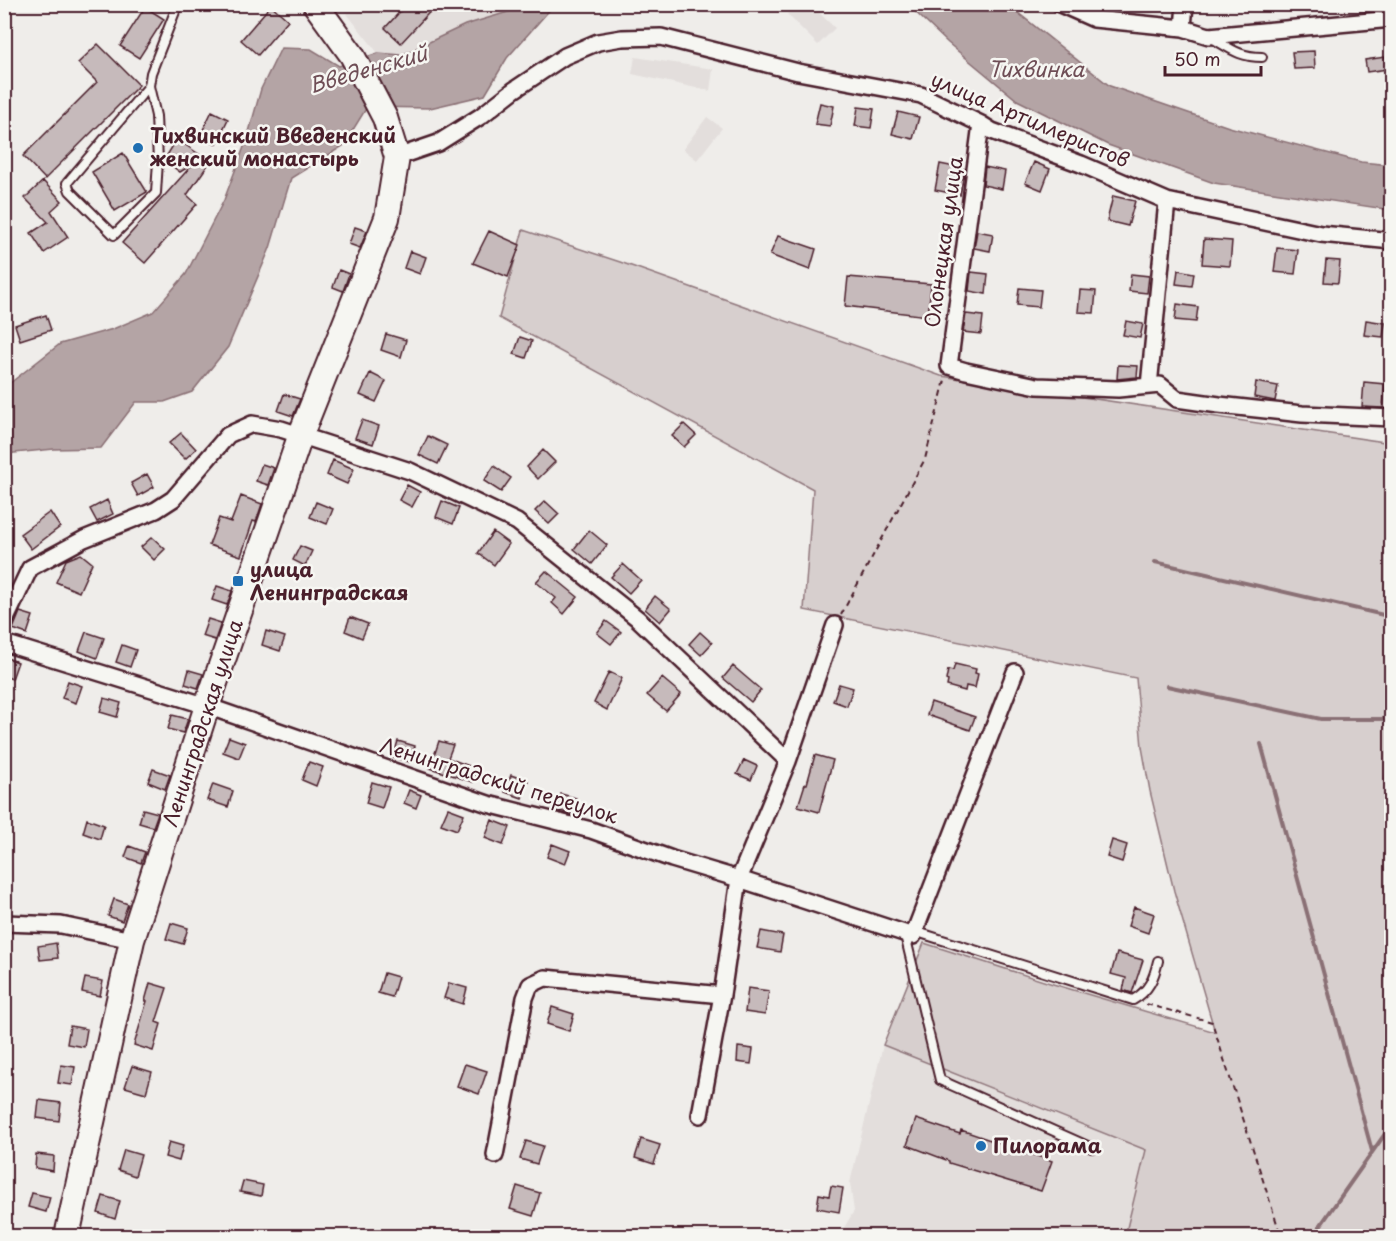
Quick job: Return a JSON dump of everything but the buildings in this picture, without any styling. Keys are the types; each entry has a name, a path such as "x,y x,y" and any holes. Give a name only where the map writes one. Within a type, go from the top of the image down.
{"main road":[{"name":"Ленинградская улица","path":"67,1236 132,940 207,706 301,434 387,218 396,157 385,118 352,55 315,4"}],"street":[{"path":"1060,4 1094,19 1183,28 1209,36 1392,19"},
{"path":"1183,28 1185,4"},
{"name":"улица Артиллеристов","path":"396,157 438,143 481,116 514,90 565,56 598,42 622,38 661,37 798,72 921,95 992,131 1082,164 1167,201 1321,234 1392,241"},
{"name":"Олонецкая улица","path":"949,366 981,124"},
{"path":"1149,386 1167,201"},
{"path":"949,366 1037,386 1118,388 1160,386 1178,399 1220,405 1302,414 1392,418"},
{"path":"4,623 30,568 84,539 156,510 173,499 228,435 252,424 281,429 410,471 517,522 637,618 788,761"},
{"path":"700,1114 740,879 788,761 835,625"},
{"name":"Ленинградский переулок","path":"4,643 207,706 488,804 591,830 672,859 911,933"},
{"path":"911,933 1015,672"},
{"path":"4,923 61,925 132,940"},
{"path":"495,1155 525,998 530,985 545,978 722,995"}],"lane":[{"path":"148,86 156,116 158,161 156,193 114,235 70,191 67,183 148,86 178,4"},
{"path":"1209,36 1233,51 1248,57 1262,57"},
{"path":"1092,1148 940,1080 911,933 1133,1000 1150,985 1158,961"}],"path":[{"path":"835,625 925,459 949,366"},
{"path":"1133,1000 1212,1022 1281,1236"}],"shaded area":[{"path":"797,4 811,5 835,28 818,45 787,14"},
{"path":"340,5 531,5 465,25 402,55 378,53"},
{"path":"635,57 713,69 710,91 632,74"},
{"path":"707,117 722,128 697,160 683,149"},
{"path":"523,230 941,376 1391,443 1391,1236 1125,1236 1146,1150 883,1045 924,943 1215,1032 1174,891 1150,791 1142,747 1136,678 804,610 813,489 499,318"},
{"path":"883,1045 1146,1150 1125,1236 839,1236 854,1211 850,1183"}],"water":[{"name":"Введенский","path":"531,5 554,5 507,58 485,95 430,108 367,107 343,146 291,178 270,248 228,347 192,392 164,402 136,402 101,448 54,449 5,454 5,387 60,344 113,329 153,312 186,274 224,200 247,139 261,89 281,48 311,49 339,66 378,53 402,55 465,25"},
{"name":"Тихвинка","path":"908,5 1008,5 1110,86 1229,127 1361,162 1391,165 1391,210 1214,183 1108,145 1017,100 948,43"}],"waterway":[{"path":"1155,562 1392,617"},
{"path":"1167,686 1321,719 1392,719"},
{"path":"1392,737 1386,781 1392,813"},
{"path":"1261,744 1372,1151"},
{"path":"1313,1236 1392,1124"}],"place":[{"name":"Тихвинский Введенский женский монастырь","path":"138,148"},
{"name":"улица Ленинградская","path":"238,581"},
{"name":"Пилорама","path":"981,1146"}]}
